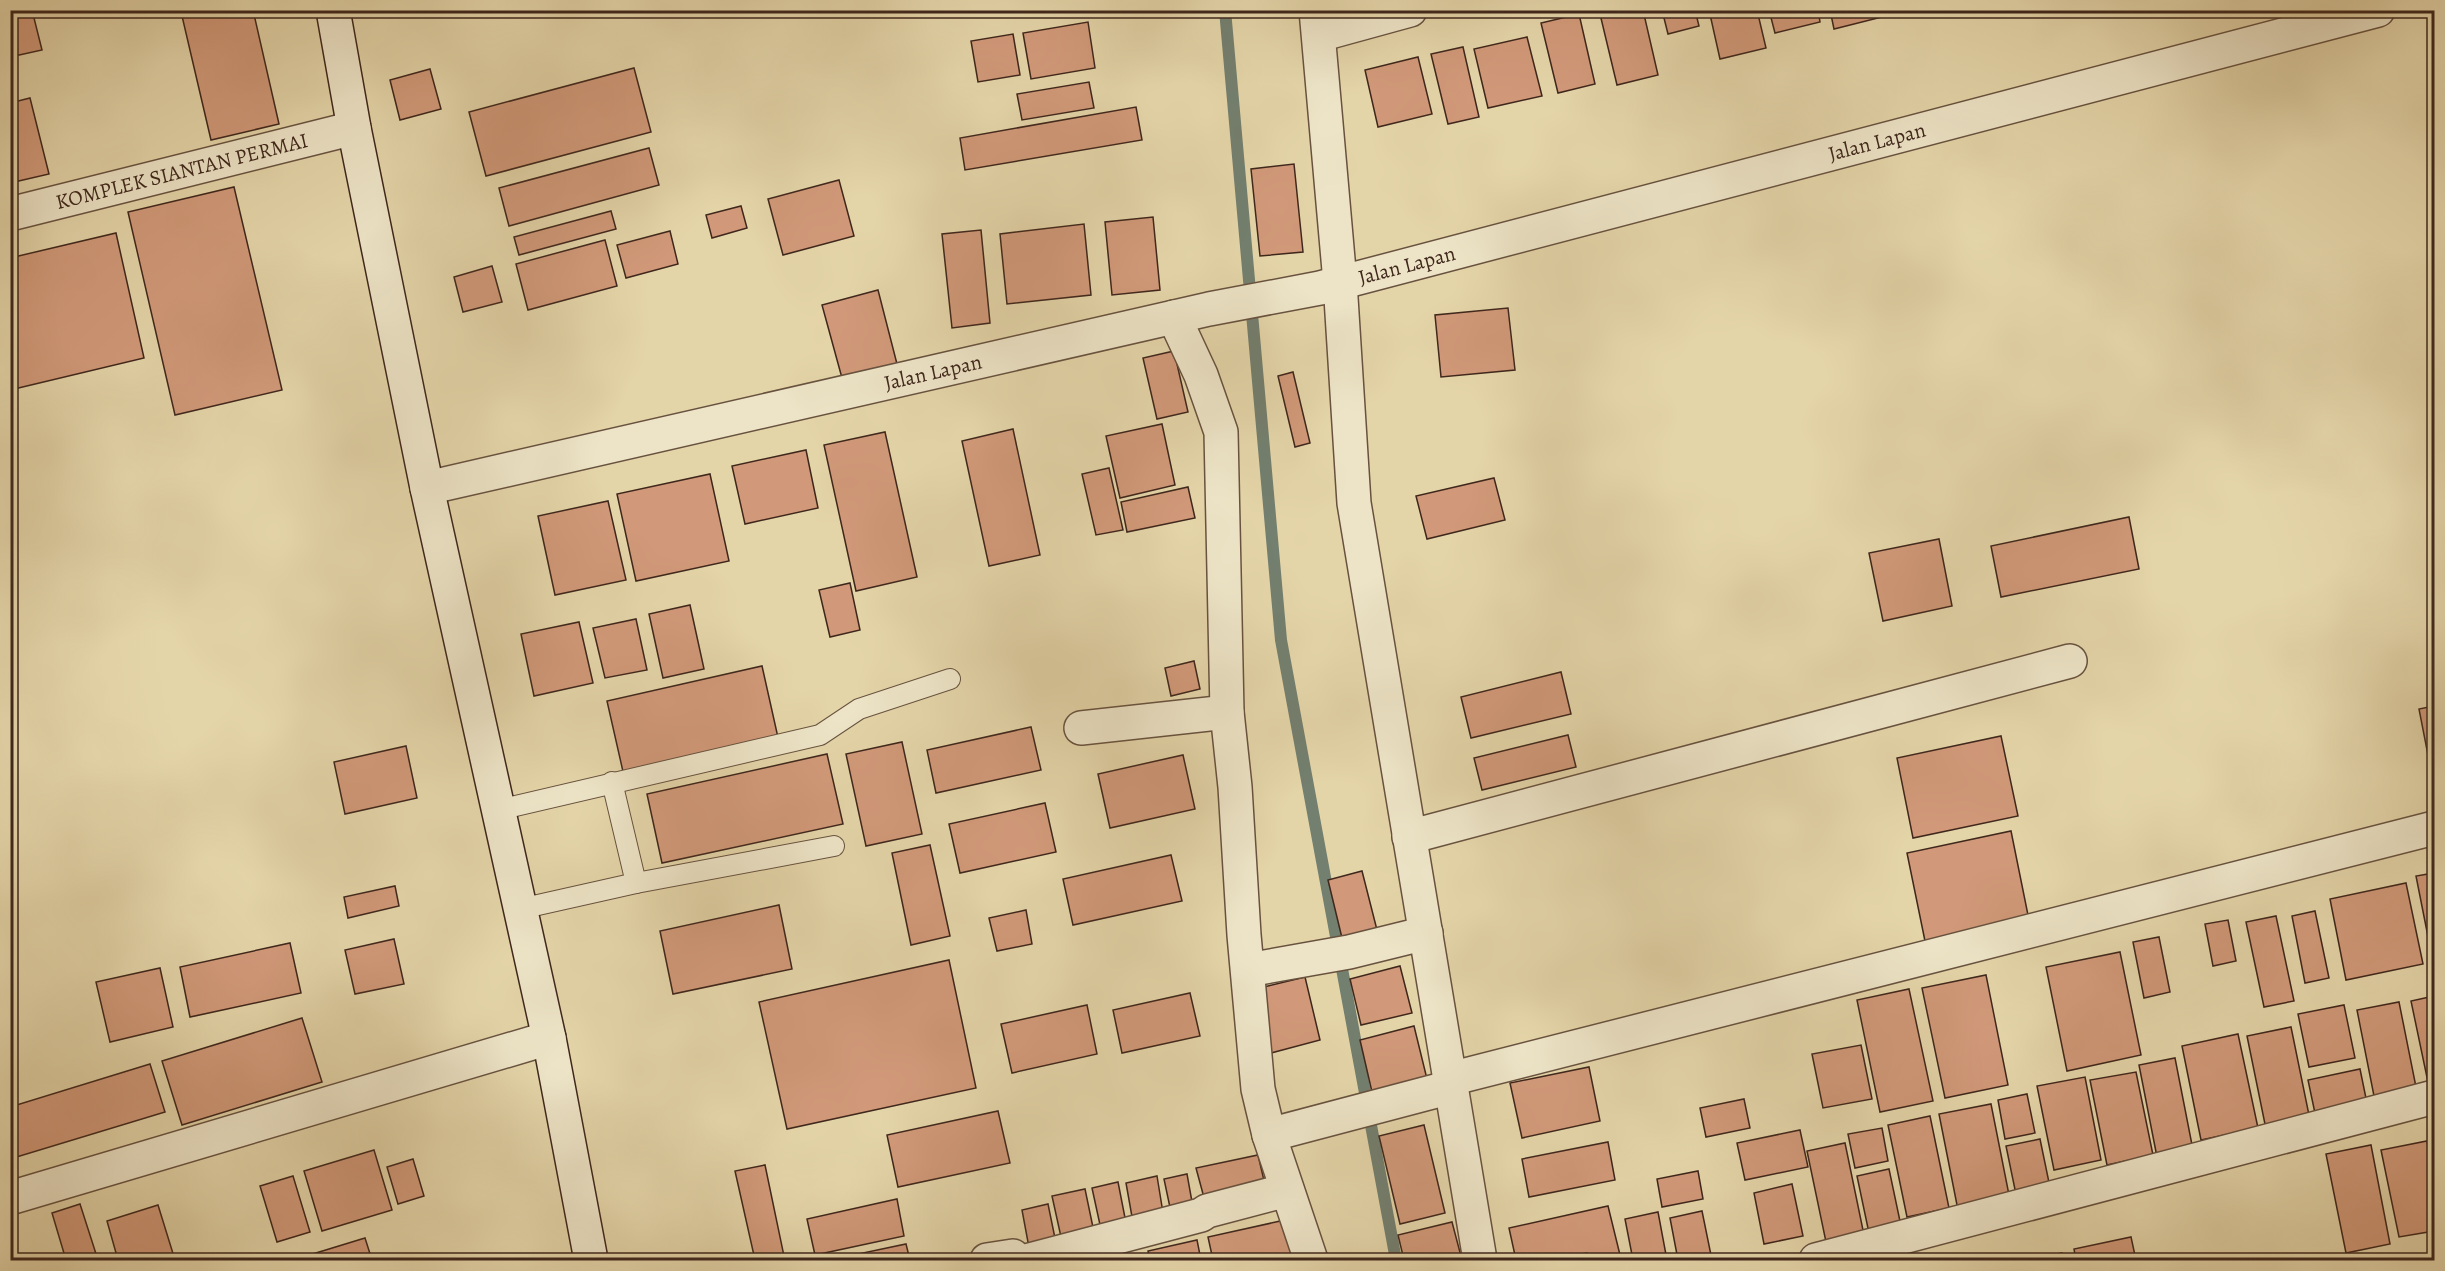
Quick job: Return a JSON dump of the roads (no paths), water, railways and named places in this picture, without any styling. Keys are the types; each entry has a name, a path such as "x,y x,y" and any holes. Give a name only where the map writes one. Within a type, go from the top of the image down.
{"street":[{"path":"333,10 354,128 427,488 549,1038 591,1260"},
{"path":"1410,10 1318,23 1330,285 1354,503 1480,1260"},
{"name":"Jalan Lapan","path":"427,488 1209,309 1330,285 2333,16 2378,10"},
{"name":"KOMPLEK SIANTAN PERMAI","path":"10,214 354,128"},
{"path":"1174,318 1201,375 1221,432 1227,712 1259,969 1258,1089 1284,1131 1287,1190 1311,1260"},
{"path":"1409,837 2070,661"},
{"path":"1081,728 1227,712"},
{"path":"1284,1131 1451,1083 2434,828"},
{"path":"1259,969 1349,952 1425,933"},
{"path":"10,1198 549,1038"},
{"path":"1816,1260 2434,1097"},
{"path":"1010,1259 1201,1215 1207,1211 1287,1190"}],"lane":[{"path":"498,810 820,735 859,709 950,679"},
{"path":"612,782 636,883"},
{"path":"520,909 636,883 834,846"}],"waterway":[{"path":"1225,10 1281,640 1396,1260"}]}
